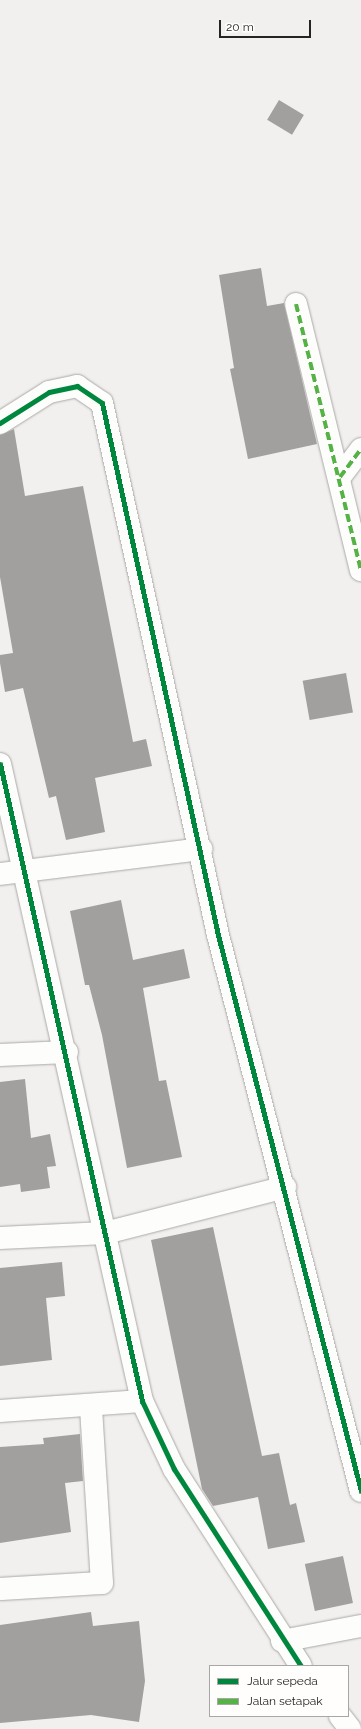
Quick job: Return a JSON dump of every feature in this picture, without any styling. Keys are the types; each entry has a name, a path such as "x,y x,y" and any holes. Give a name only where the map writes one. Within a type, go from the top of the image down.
{"street":[{"path":"296,304 340,477 361,570"},
{"path":"0,423 49,392 77,386 102,403 201,849 218,934 285,1187 361,1491"},
{"path":"340,477 361,449"},
{"path":"0,764 67,1052 142,1401 174,1469 282,1641 300,1665"},
{"path":"0,874 26,872 201,849"},
{"path":"0,1055 67,1052"},
{"path":"0,1238 105,1233 285,1187"},
{"path":"0,1411 91,1406 142,1401"},
{"path":"0,1589 102,1584 91,1406"},
{"path":"282,1641 361,1626"},
{"path":"341,1717 350,1729"}],"building":[{"path":"279,100 304,115 292,135 267,120"},
{"path":"261,268 267,306 284,303 317,444 248,459 230,369 234,368 219,275"},
{"path":"14,429 25,496 83,486 133,742 146,739 152,766 95,778 105,832 66,840 56,796 49,798 23,688 5,692 0,663 0,655 13,653 0,577 0,435"},
{"path":"346,673 353,712 310,720 303,681"},
{"path":"121,900 133,960 184,949 190,978 143,988 159,1081 166,1080 182,1157 127,1168 102,1035 89,985 85,985 70,911"},
{"path":"25,1079 31,1138 50,1134 56,1166 47,1167 50,1188 21,1192 20,1184 0,1187 0,1082"},
{"path":"213,1227 262,1456 279,1453 290,1505 296,1503 305,1542 268,1549 258,1497 213,1506 202,1489 151,1240"},
{"path":"62,1262 65,1296 46,1298 52,1360 0,1366 0,1268"},
{"path":"80,1434 83,1481 65,1483 71,1532 0,1543 0,1447 44,1444 43,1438"},
{"path":"343,1556 353,1603 315,1611 305,1564"},
{"path":"91,1612 93,1626 139,1621 145,1681 139,1722 91,1715 0,1723 0,1625"}],"marked path":[{"path":"296,304 361,570"},
{"path":"340,477 361,449"}],"cycle path":[{"path":"0,423 49,392 77,386 102,403 218,935 361,1491"},
{"path":"0,764 142,1401 174,1469 300,1665"}]}
